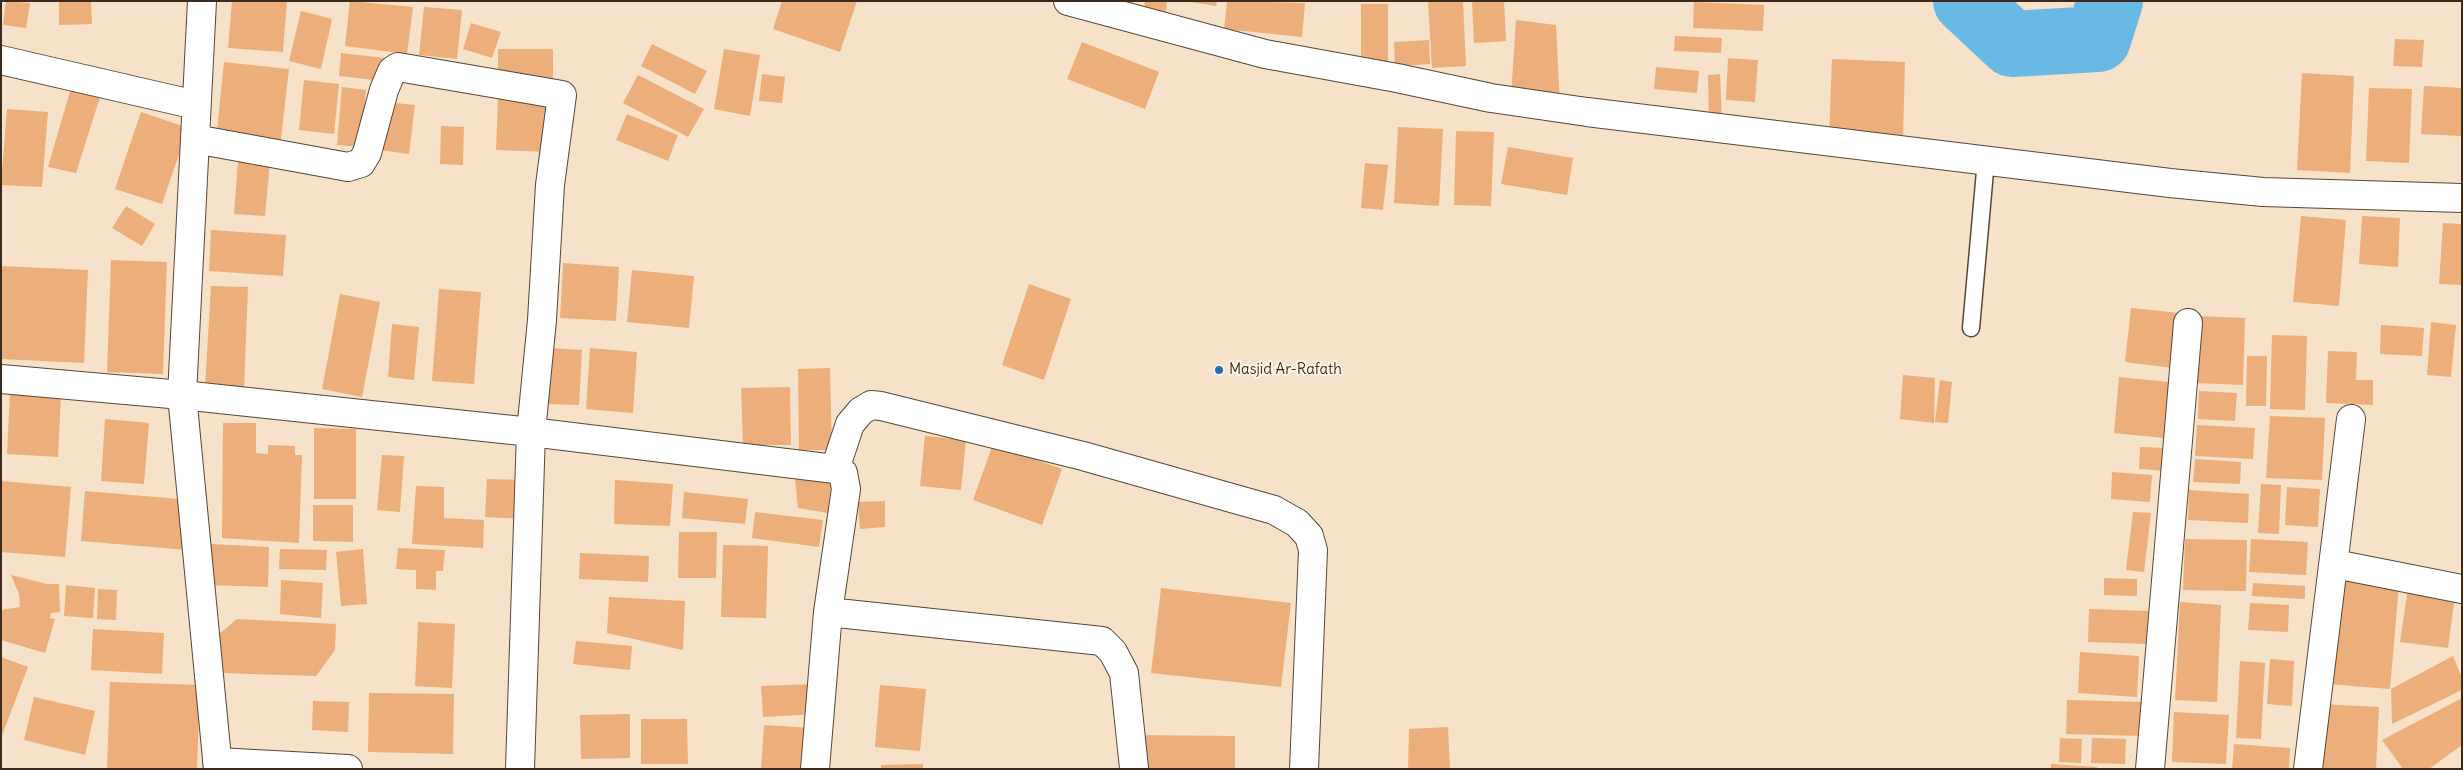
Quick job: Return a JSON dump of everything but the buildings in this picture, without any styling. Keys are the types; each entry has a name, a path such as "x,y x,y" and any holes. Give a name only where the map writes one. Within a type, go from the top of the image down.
{"street":[{"path":"202,1 182,395 218,766 348,769"},
{"path":"1068,1 1265,54 1398,78 1491,98 1587,112 2170,183 2253,191 2462,198"},
{"path":"1,60 196,105"},
{"path":"195,139 348,167 361,163 367,153 384,90 392,71 398,67 562,95 550,185 542,320 531,432 520,769"},
{"path":"2150,769 2188,323"},
{"path":"1,380 182,395 531,432 835,469 843,473 846,489 828,612 815,769"},
{"path":"835,469 850,424 861,411 871,405 881,406 1092,459 1274,510 1297,523 1309,536 1312,550 1304,769"},
{"path":"2308,769 2335,564 2351,419"},
{"path":"2335,564 2462,589"},
{"path":"828,612 1102,641 1113,652 1124,673 1134,768"}],"lane":[{"path":"1971,328 1986,160"}],"waterway":[{"path":"1966,1 2012,44 2098,39 2110,1"}],"place":[{"name":"Masjid Ar-Rafath","path":"1219,370"}]}
